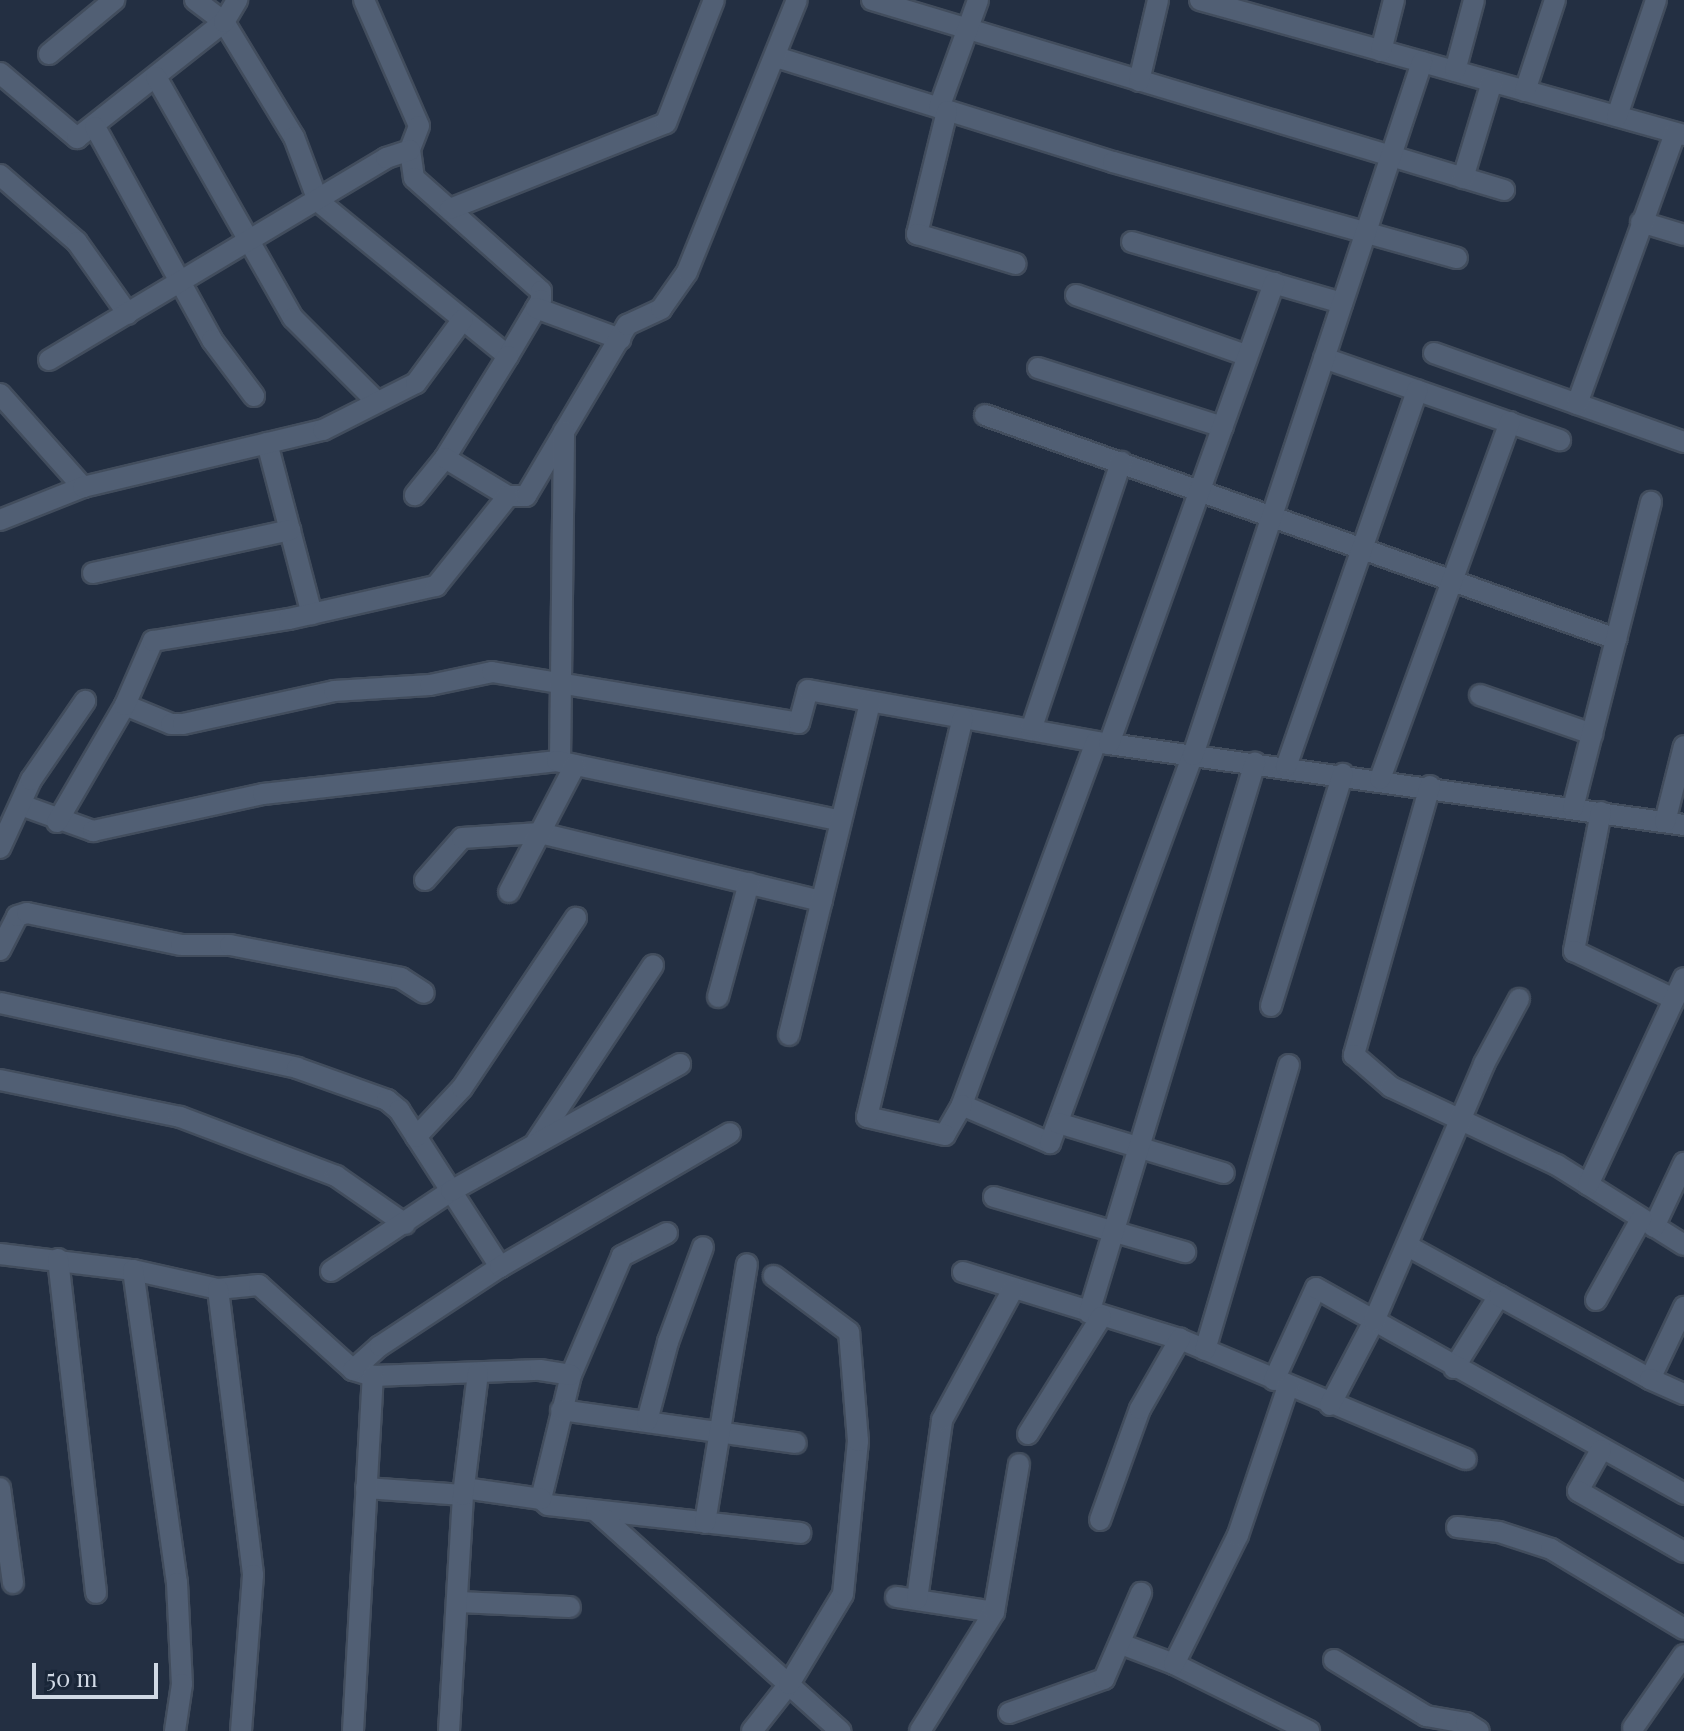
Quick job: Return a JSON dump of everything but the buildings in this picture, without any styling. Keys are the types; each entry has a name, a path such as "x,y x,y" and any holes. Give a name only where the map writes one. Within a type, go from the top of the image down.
{"street":[{"path":"49,54 114,0"},
{"path":"195,0 224,22 294,137 318,201 508,356"},
{"path":"0,73 69,136 77,138 95,127 224,22 237,0"},
{"path":"364,0 419,126 410,150 414,178 535,283 541,300 445,458 415,495"},
{"path":"450,209 666,123 714,0"},
{"path":"445,458 508,496 526,496 634,319 661,309 687,272 797,0"},
{"path":"978,0 943,109 917,234 1016,264"},
{"path":"1139,81 1158,0"},
{"path":"1200,0 1679,134 1641,222 1577,404"},
{"path":"1381,51 1394,0"},
{"path":"1455,71 1474,0"},
{"path":"1525,91 1555,0"},
{"path":"1617,116 1656,0"},
{"path":"879,1 968,31 1504,190"},
{"path":"776,57 943,109 1457,258"},
{"path":"962,1105 1050,1143 1193,755 1422,62"},
{"path":"156,77 244,240 293,318 377,402"},
{"path":"1463,178 1492,82"},
{"path":"95,127 212,340 254,396"},
{"path":"49,360 244,240 318,201 386,158 410,150"},
{"path":"0,175 77,242 128,314"},
{"path":"1641,222 1684,235"},
{"path":"1132,242 1342,303"},
{"path":"963,718 867,1117 945,1135 962,1105 1103,743 1200,490 1274,283"},
{"path":"1076,295 1248,356"},
{"path":"536,308 620,339"},
{"path":"0,520 83,487 323,430 425,374 463,319"},
{"path":"1434,353 1684,442"},
{"path":"1324,358 1560,440"},
{"path":"1038,368 1223,427"},
{"path":"1286,767 1417,390"},
{"path":"0,394 83,487"},
{"path":"985,415 1616,639"},
{"path":"1380,779 1510,422"},
{"path":"509,892 540,833 568,764 562,682 564,431"},
{"path":"267,443 312,614"},
{"path":"1031,730 1121,462"},
{"path":"57,822 125,705 153,641 312,614 436,586 508,496"},
{"path":"1573,808 1651,502"},
{"path":"93,573 290,530"},
{"path":"125,705 171,724 183,724 334,691 430,685 492,672 799,723 808,690 1103,743 1430,786 1675,824 1684,746"},
{"path":"1480,695 1592,734"},
{"path":"0,848 31,780 85,701"},
{"path":"789,1035 870,702"},
{"path":"1028,1434 1095,1315 1113,1233 1255,763"},
{"path":"21,805 57,822 93,831 263,794 568,764 841,821"},
{"path":"1271,1006 1343,774"},
{"path":"1430,786 1354,1055 1391,1087 1588,1185 1684,1245"},
{"path":"1601,812 1574,951 1674,999"},
{"path":"425,880 462,838 540,833 822,901"},
{"path":"718,997 749,883"},
{"path":"0,950 17,916 27,913 167,943 230,945 401,978 424,993"},
{"path":"416,1137 462,1088 576,918"},
{"path":"534,1146 653,965"},
{"path":"1588,1185 1684,978"},
{"path":"1330,1405 1374,1321 1459,1121 1519,999"},
{"path":"0,1003 297,1068 387,1100 416,1137 500,1267"},
{"path":"331,1271 451,1191 680,1064"},
{"path":"1205,1350 1289,1065"},
{"path":"0,1080 180,1117 336,1176 405,1224"},
{"path":"1058,1123 1138,1151 1224,1173"},
{"path":"353,1731 366,1488 363,1373 380,1346 500,1267 730,1133"},
{"path":"1596,1300 1684,1163"},
{"path":"994,1197 1185,1252"},
{"path":"541,1499 571,1375 622,1256 667,1233"},
{"path":"1408,1246 1650,1379 1684,1394"},
{"path":"647,1421 668,1342 703,1247"},
{"path":"0,1254 133,1270 218,1289 259,1285 270,1290 363,1373 571,1375"},
{"path":"58,1259 96,1593"},
{"path":"705,1523 747,1264"},
{"path":"133,1270 177,1583 182,1684 175,1731"},
{"path":"963,1272 1180,1339 1330,1405 1466,1459"},
{"path":"752,1731 789,1684 846,1584 858,1441 849,1332 774,1276"},
{"path":"1174,1664 1238,1535 1281,1383 1316,1288 1684,1494"},
{"path":"218,1289 253,1575 241,1731"},
{"path":"994,1612 907,1598 942,1420 1013,1289"},
{"path":"1454,1368 1499,1296"},
{"path":"1650,1379 1684,1307"},
{"path":"1100,1520 1140,1409 1180,1339"},
{"path":"449,1731 463,1492 478,1373"},
{"path":"561,1410 796,1443"},
{"path":"1601,1450 1578,1491 1684,1552"},
{"path":"920,1731 994,1612 1019,1464"},
{"path":"0,1488 13,1583"},
{"path":"366,1488 541,1499 548,1505 800,1533"},
{"path":"596,1511 840,1731"},
{"path":"1457,1527 1499,1532 1551,1549 1684,1629"},
{"path":"1009,1713 1104,1679 1141,1593"},
{"path":"458,1602 570,1607"},
{"path":"1121,1644 1174,1664 1275,1722 1309,1731"},
{"path":"1334,1660 1426,1716 1466,1723 1479,1731"},
{"path":"1631,1730 1682,1661"}]}
